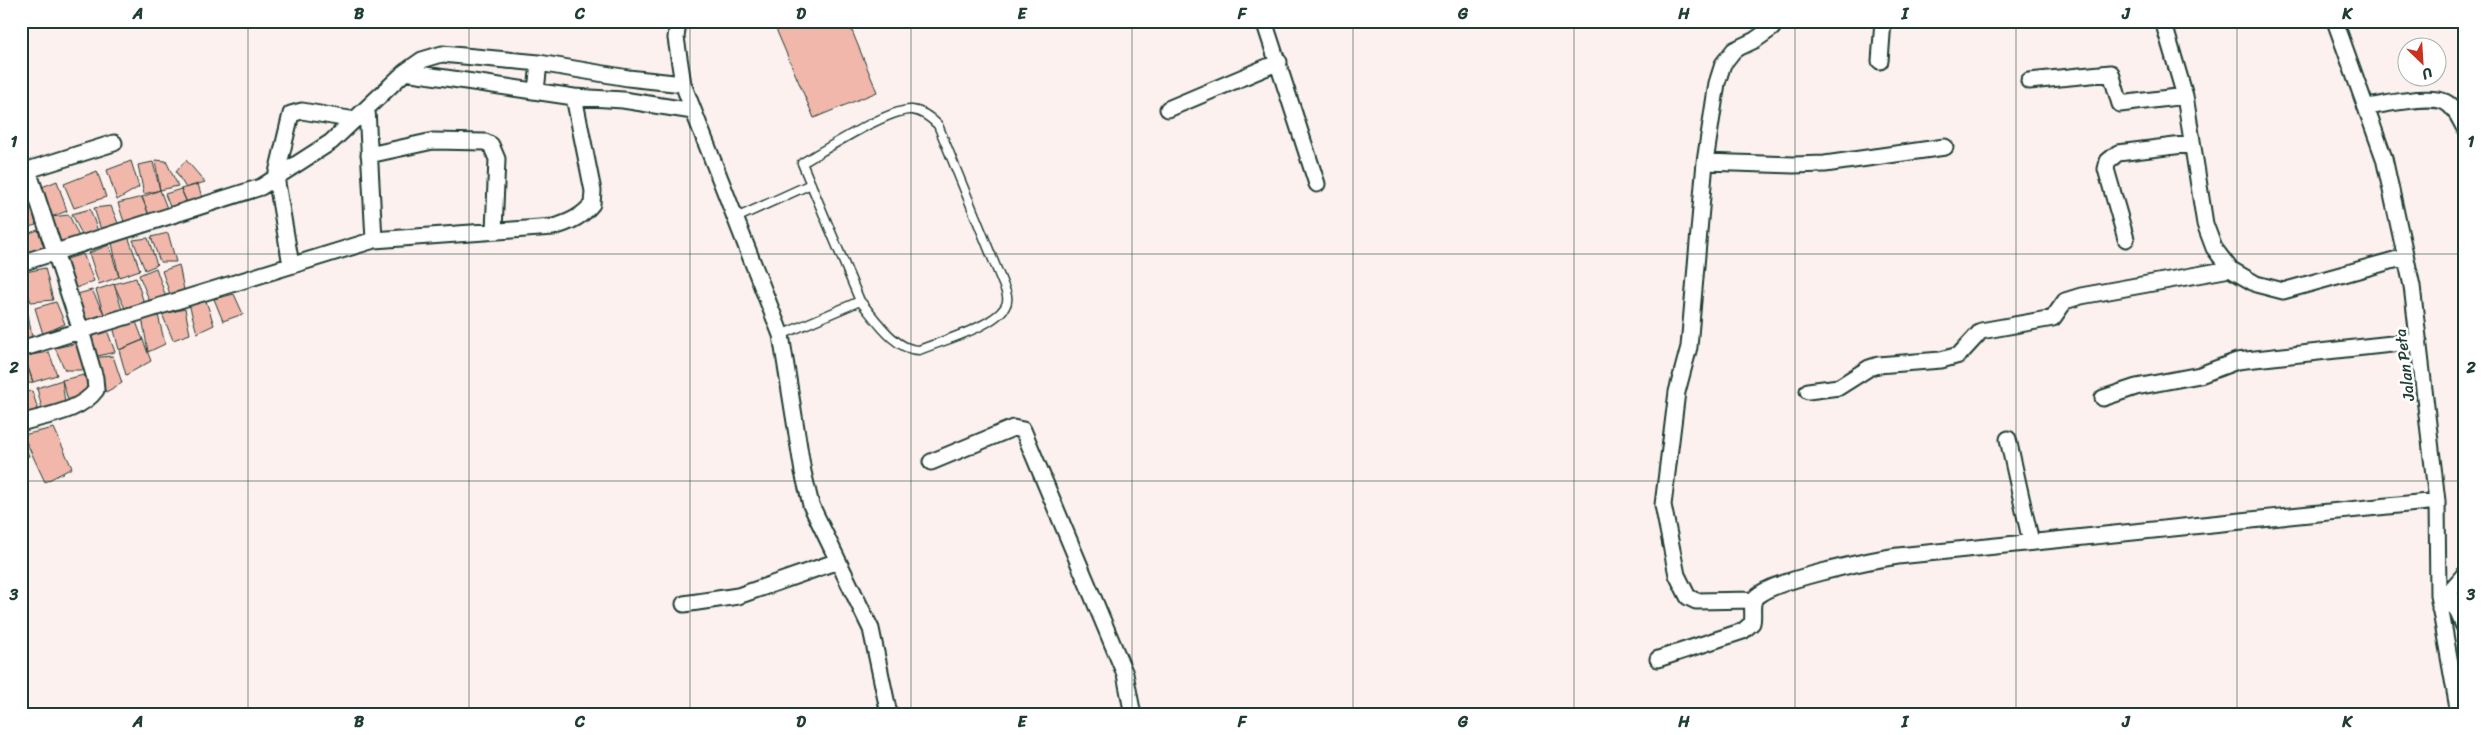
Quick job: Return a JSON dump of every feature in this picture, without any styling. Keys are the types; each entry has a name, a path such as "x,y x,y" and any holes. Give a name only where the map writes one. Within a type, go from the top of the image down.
{"street":[{"path":"678,21 676,38 683,84 781,335 806,487 811,505 871,629 889,714"},
{"path":"1264,21 1279,62 1317,184"},
{"path":"1754,600 1696,601 1688,597 1677,575 1663,505 1677,392 1689,347 1705,162 1717,83 1723,64 1734,50 1766,32 1777,21"},
{"path":"1880,62 1883,21"},
{"path":"2163,21 2184,96 2205,224 2214,248 2230,269 2256,284 2283,292 2405,257"},
{"name":"Jalan Peta","path":"2336,21 2384,158 2405,257 2419,341 2437,501 2456,713"},
{"path":"21,263 261,187 331,142 405,72 430,56 442,54 538,63 628,78 683,84"},
{"path":"487,84 490,58"},
{"path":"1168,109 1279,62"},
{"path":"536,91 538,63"},
{"path":"405,72 574,97 623,100 693,110"},
{"path":"2029,81 2112,73 2120,104 2184,96"},
{"path":"21,349 374,240 553,227 566,224 586,211 592,204 593,191 574,97"},
{"path":"2366,107 2429,100 2444,102 2454,110 2464,127"},
{"path":"367,109 374,240"},
{"path":"291,265 276,177 294,112 302,111 355,120"},
{"path":"369,155 434,141 485,142 491,145 497,159 494,231"},
{"path":"21,423 70,408 88,400 96,390 95,378 81,330 25,172 114,143"},
{"path":"2126,239 2106,169 2108,161 2118,153 2191,144"},
{"path":"1705,162 1792,165 1825,164 1945,147"},
{"path":"1808,391 1839,387 1869,368 1878,365 1941,360 1959,355 1981,331 2053,318 2065,301 2081,296 2230,269"},
{"path":"2103,398 2136,387 2200,375 2251,359 2419,341"},
{"path":"931,462 1013,428 1023,430 1125,674 1132,710 1131,714"},
{"path":"2008,439 2031,542"},
{"path":"1658,660 1743,630 1752,623 1754,600 1758,595 1775,586 1853,563 1898,556 2437,501"},
{"path":"684,604 738,596 838,561"},
{"path":"2464,575 2450,591 2446,606 2464,626"}],"lane":[{"path":"911,109 921,112 938,126 1008,297 1006,306 999,314 985,323 919,350 910,350 900,344 860,301 811,184 802,163 886,116 911,109"},
{"path":"736,218 811,184"},
{"path":"781,335 860,301"}],"building":[{"path":"848,21 877,92 814,118 776,29"},
{"path":"155,160 166,161 178,186 160,190"},
{"path":"186,160 205,182 186,188 176,172"},
{"path":"131,161 139,187 117,200 107,170"},
{"path":"153,162 160,190 144,194 138,165"},
{"path":"97,171 106,197 74,208 64,184"},
{"path":"57,181 67,211 51,217 42,187"},
{"path":"198,184 203,201 188,205 181,189"},
{"path":"181,189 188,205 170,207 165,194"},
{"path":"160,190 168,211 150,218 142,197"},
{"path":"142,197 150,218 125,225 118,203"},
{"path":"30,198 36,225 21,229 21,199"},
{"path":"111,206 120,228 102,233 94,208"},
{"path":"90,209 99,234 84,239 72,214"},
{"path":"69,215 80,239 59,247 51,217"},
{"path":"38,230 45,250 21,257 21,236"},
{"path":"168,233 176,262 160,262 151,237"},
{"path":"128,236 140,270 119,277 112,243"},
{"path":"148,238 157,265 145,270 133,240"},
{"path":"109,245 119,277 99,284 89,253"},
{"path":"83,254 94,281 73,289 67,259"},
{"path":"179,265 184,290 171,297 162,271"},
{"path":"45,268 53,300 31,302 21,273"},
{"path":"156,268 167,300 150,302 139,275"},
{"path":"136,278 145,306 127,313 114,284"},
{"path":"114,284 122,310 104,314 96,290"},
{"path":"92,290 104,314 85,321 74,295"},
{"path":"234,294 243,314 223,321 214,299"},
{"path":"206,301 214,325 197,333 189,304"},
{"path":"56,302 65,324 43,334 35,308"},
{"path":"185,309 190,334 173,340 162,314"},
{"path":"157,311 165,344 148,352 142,317"},
{"path":"28,314 32,337 21,339 21,315"},
{"path":"133,314 143,340 119,350 113,326"},
{"path":"107,330 115,352 89,358 85,334"},
{"path":"143,340 151,361 126,375 119,350"},
{"path":"78,343 86,370 65,370 55,348"},
{"path":"49,352 57,375 33,382 24,356"},
{"path":"24,356 33,382 21,386 21,357"},
{"path":"113,356 122,383 106,392 89,358"},
{"path":"84,375 90,391 69,403 62,380"},
{"path":"62,380 65,403 42,409 37,388"},
{"path":"32,391 38,409 21,416 21,393"},
{"path":"54,428 72,468 45,482 23,435"},
{"path":"21,435 29,456 21,460"}]}
